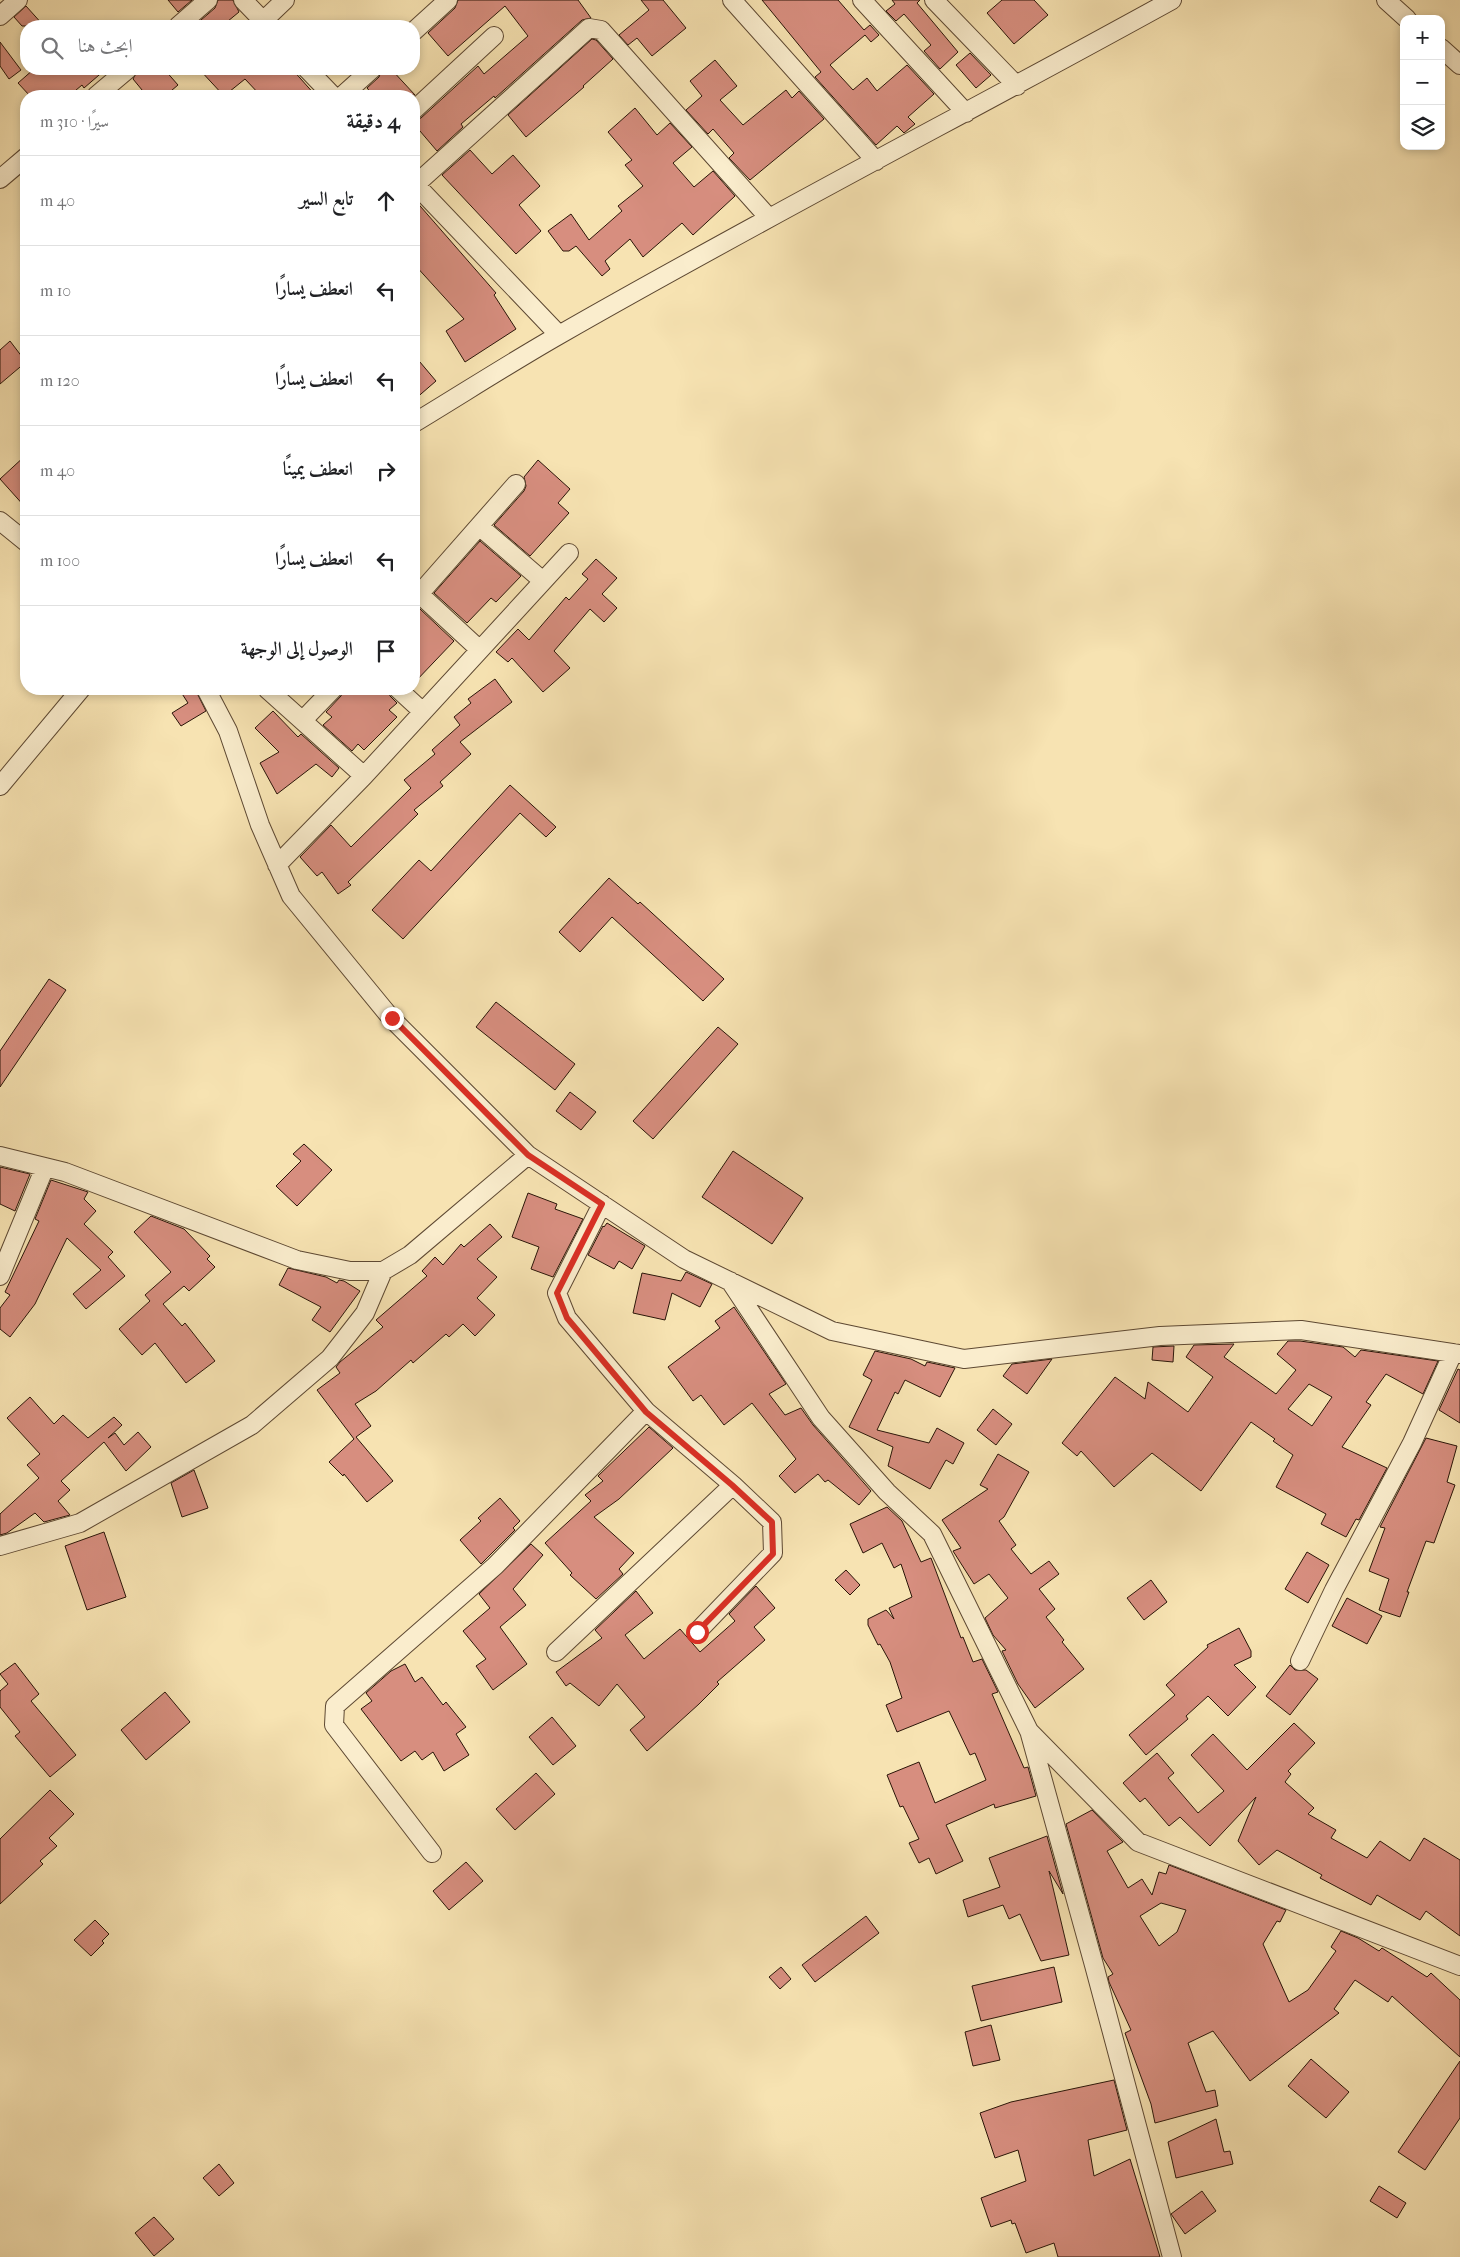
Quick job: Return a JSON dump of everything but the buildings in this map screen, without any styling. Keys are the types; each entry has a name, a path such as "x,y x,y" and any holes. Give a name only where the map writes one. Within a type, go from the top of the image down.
{"street":[{"path":"0,16 18,0"},
{"path":"185,20 208,0"},
{"path":"243,0 261,20"},
{"path":"268,20 285,0"},
{"path":"420,26 448,0"},
{"path":"732,0 876,161"},
{"path":"862,0 966,113"},
{"path":"934,0 1017,86"},
{"path":"420,419 559,336 768,218 1017,86 1172,0"},
{"path":"1386,0 1403,15"},
{"path":"420,180 589,28 601,30 768,218"},
{"path":"420,104 494,36"},
{"path":"1445,52 1460,65"},
{"path":"103,90 121,75"},
{"path":"313,75 327,90"},
{"path":"349,90 365,75"},
{"path":"0,179 20,162"},
{"path":"420,189 559,336"},
{"path":"420,591 516,484"},
{"path":"0,521 20,537"},
{"path":"479,526 543,581"},
{"path":"277,865 364,776 569,553"},
{"path":"420,598 480,650"},
{"path":"0,786 76,695"},
{"path":"209,695 228,732 260,824 291,896 392,1018 528,1155 684,1259 832,1331 964,1359 1160,1336 1301,1330 1457,1354 1334,1590 1300,1661"},
{"path":"274,695 364,776"},
{"path":"303,720 327,695"},
{"path":"405,695 423,712"},
{"path":"0,1156 65,1172 297,1260 350,1272 383,1271 410,1255 528,1155"},
{"path":"0,1276 44,1166"},
{"path":"602,1204 557,1293 567,1318 646,1412 732,1485 772,1522 773,1554 697,1632"},
{"path":"0,1546 80,1523 252,1425 330,1358 365,1313 383,1271"},
{"path":"730,1281 822,1418 887,1492 932,1534 1029,1731 1172,2257"},
{"path":"432,1853 334,1725 335,1706 495,1566 646,1412"},
{"path":"556,1652 732,1485"},
{"path":"1029,1731 1138,1842 1460,1966"}],"route":[{"path":"392,1018 528,1155 602,1204 557,1293 567,1318 646,1412 732,1485 772,1522 773,1554 697,1632"}]}
